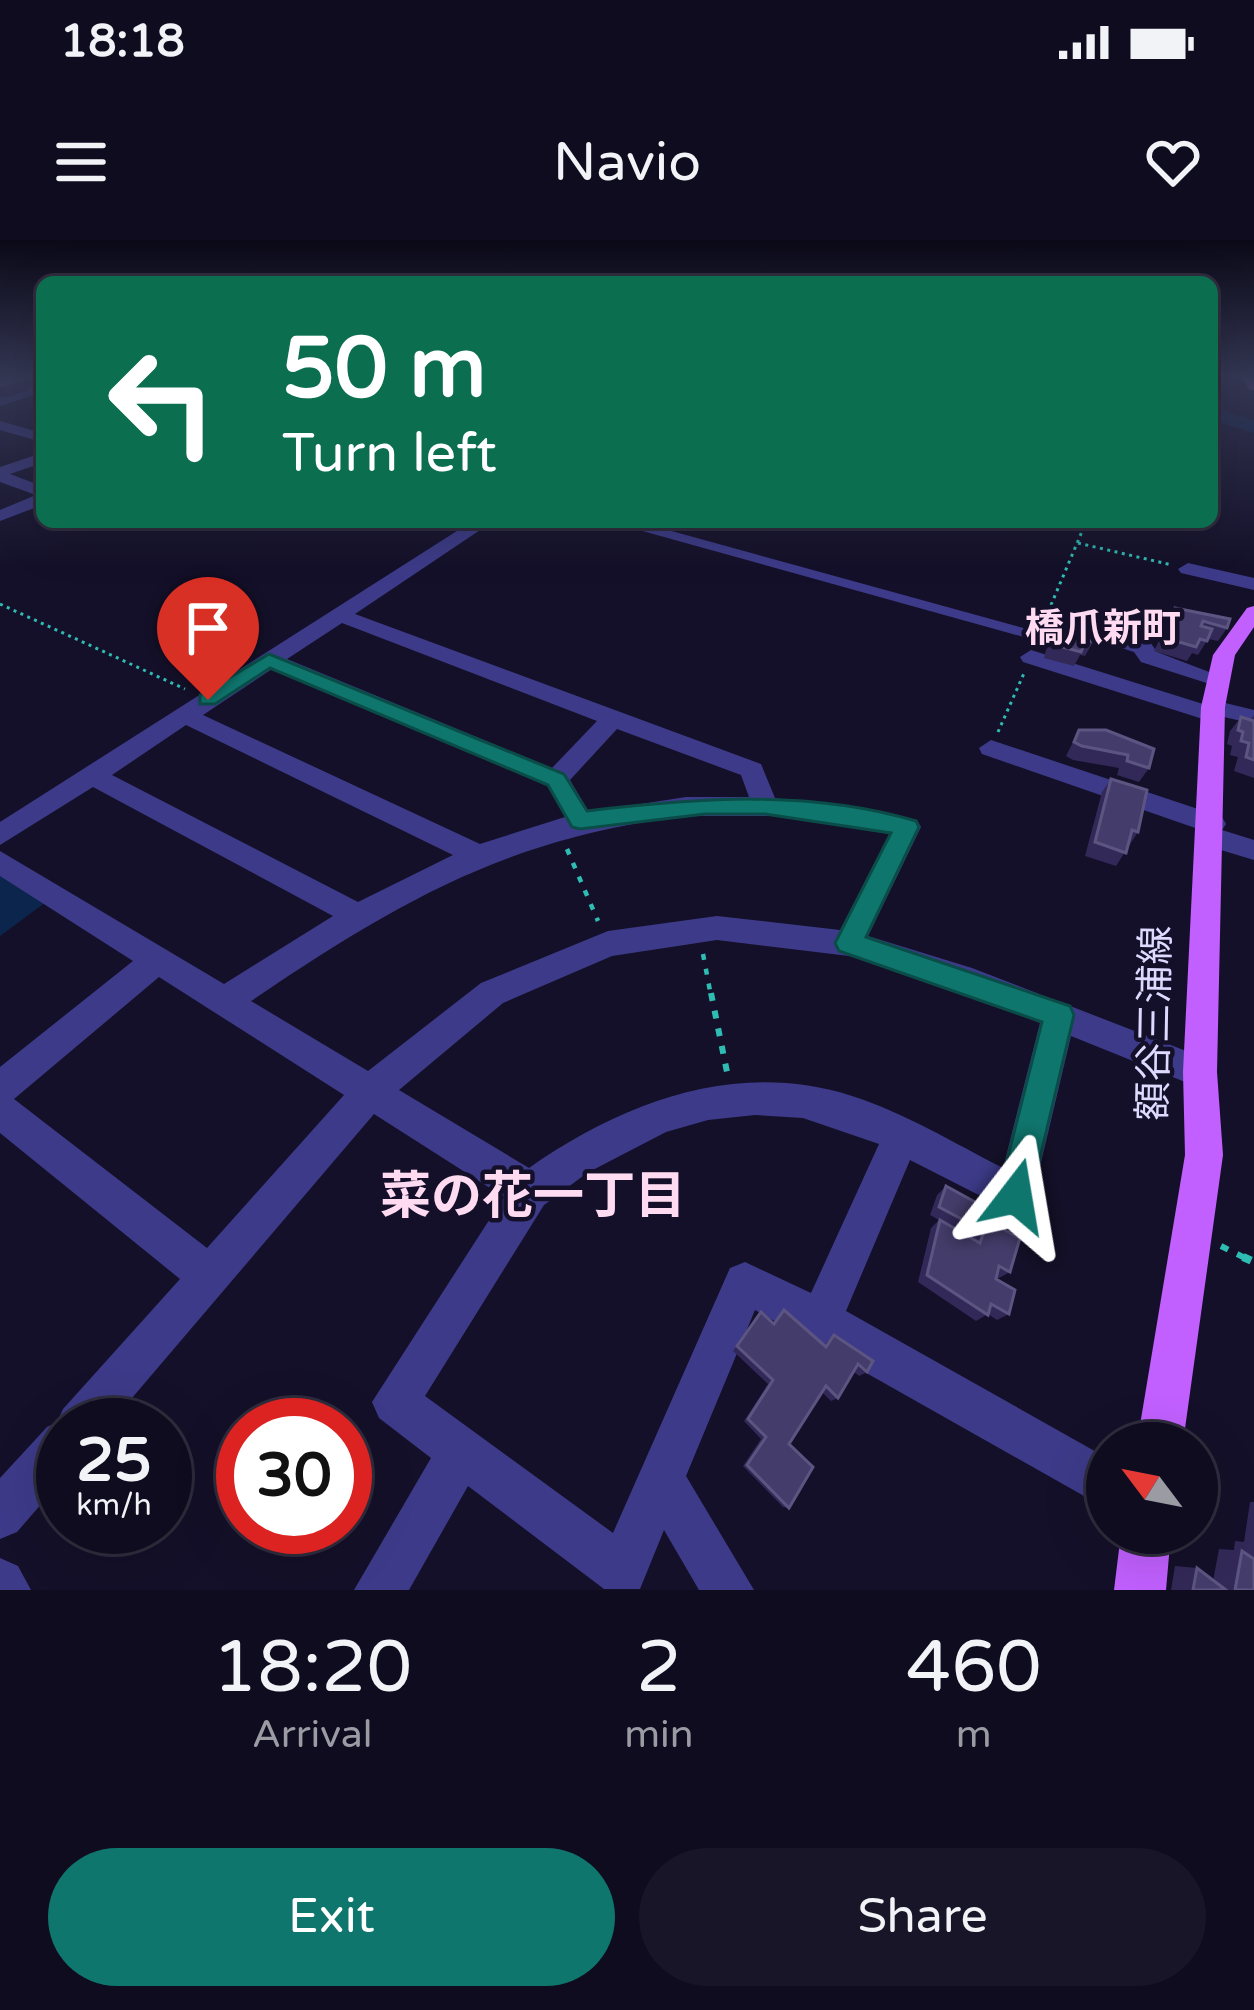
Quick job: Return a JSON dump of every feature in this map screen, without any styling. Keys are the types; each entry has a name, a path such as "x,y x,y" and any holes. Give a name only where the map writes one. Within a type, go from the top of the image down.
{"main road":[{"name":"額谷三浦線","path":"1163,1422 1204,1155 1200,1072 1216,701 1232,639 1254,611"},
{"path":"1140,1590 1144,1554"}],"street":[{"path":"0,474 36,460"},
{"path":"0,474 36,492"},
{"path":"0,516 36,498"},
{"path":"0,835 474,528"},
{"path":"642,528 1038,636 1254,717"},
{"path":"1188,569 1254,584"},
{"path":"339,615 752,770 765,806"},
{"path":"1038,636 1142,647 1149,657 1216,701"},
{"path":"269,660 556,779"},
{"path":"184,715 475,854"},
{"path":"556,779 613,719"},
{"path":"991,748 1254,850"},
{"path":"92,775 355,914"},
{"path":"556,779 569,824"},
{"path":"226,1000 355,914 475,854 569,824 705,806 765,806 907,827 849,943"},
{"path":"0,862 530,1191"},
{"path":"103,1398 372,1090 492,993 608,944 717,928 849,943 1059,1015 1200,1072"},
{"path":"0,1089 158,959"},
{"path":"1059,1015 1016,1196 860,1113 777,1098 733,1098 670,1108 622,1130 530,1191 395,1402 462,1451 618,1581 746,1283 821,1320 1086,1473"},
{"path":"0,1111 209,1276"},
{"path":"821,1320 902,1136"},
{"path":"380,1590 462,1451"},
{"path":"0,1515 36,1474"},
{"path":"661,1479 728,1590"}],"path":[{"path":"991,748 1084,528"},
{"path":"1078,543 1188,569"},
{"path":"0,604 208,700"},
{"path":"569,824 608,944"},
{"path":"698,931 733,1098"}],"water":[{"path":"0,872 46,902 0,936"}],"building":[{"path":"1175,608 1230,619 1227,628 1203,621 1201,626 1212,629 1207,641 1200,639 1196,647 1162,637"},
{"path":"1059,612 1077,617 1074,624 1092,629 1093,642 1086,640 1081,652 1051,644"},
{"path":"1241,717 1254,721 1254,760 1246,757 1249,743 1241,741"},
{"path":"1079,730 1106,730 1154,749 1149,768 1127,761 1128,755 1074,742"},
{"path":"1111,779 1147,790 1138,832 1132,830 1126,853 1095,842"},
{"path":"946,1186 995,1213 992,1223 1020,1238 1010,1272 999,1266 996,1279 1015,1290 1009,1314 991,1304 988,1315 927,1275 940,1220 980,1243 984,1231 939,1207"},
{"path":"784,1310 826,1347 834,1335 873,1361 867,1372 858,1364 838,1398 826,1386 789,1444 813,1467 789,1508 747,1465 766,1437 748,1419 773,1380 737,1346 761,1312 774,1324"},
{"path":"1242,1551 1254,1559 1254,1590 1235,1590"},
{"path":"1197,1568 1226,1590 1193,1590"}],"district":[{"name":"橋爪新町","path":"1103,628"},
{"name":"菜の花一丁目","path":"533,1197"}],"route":[{"path":"208,700 269,660 556,779 580,820 705,806 765,806 907,827 849,943 961,977 1059,1015 1016,1196"}]}
